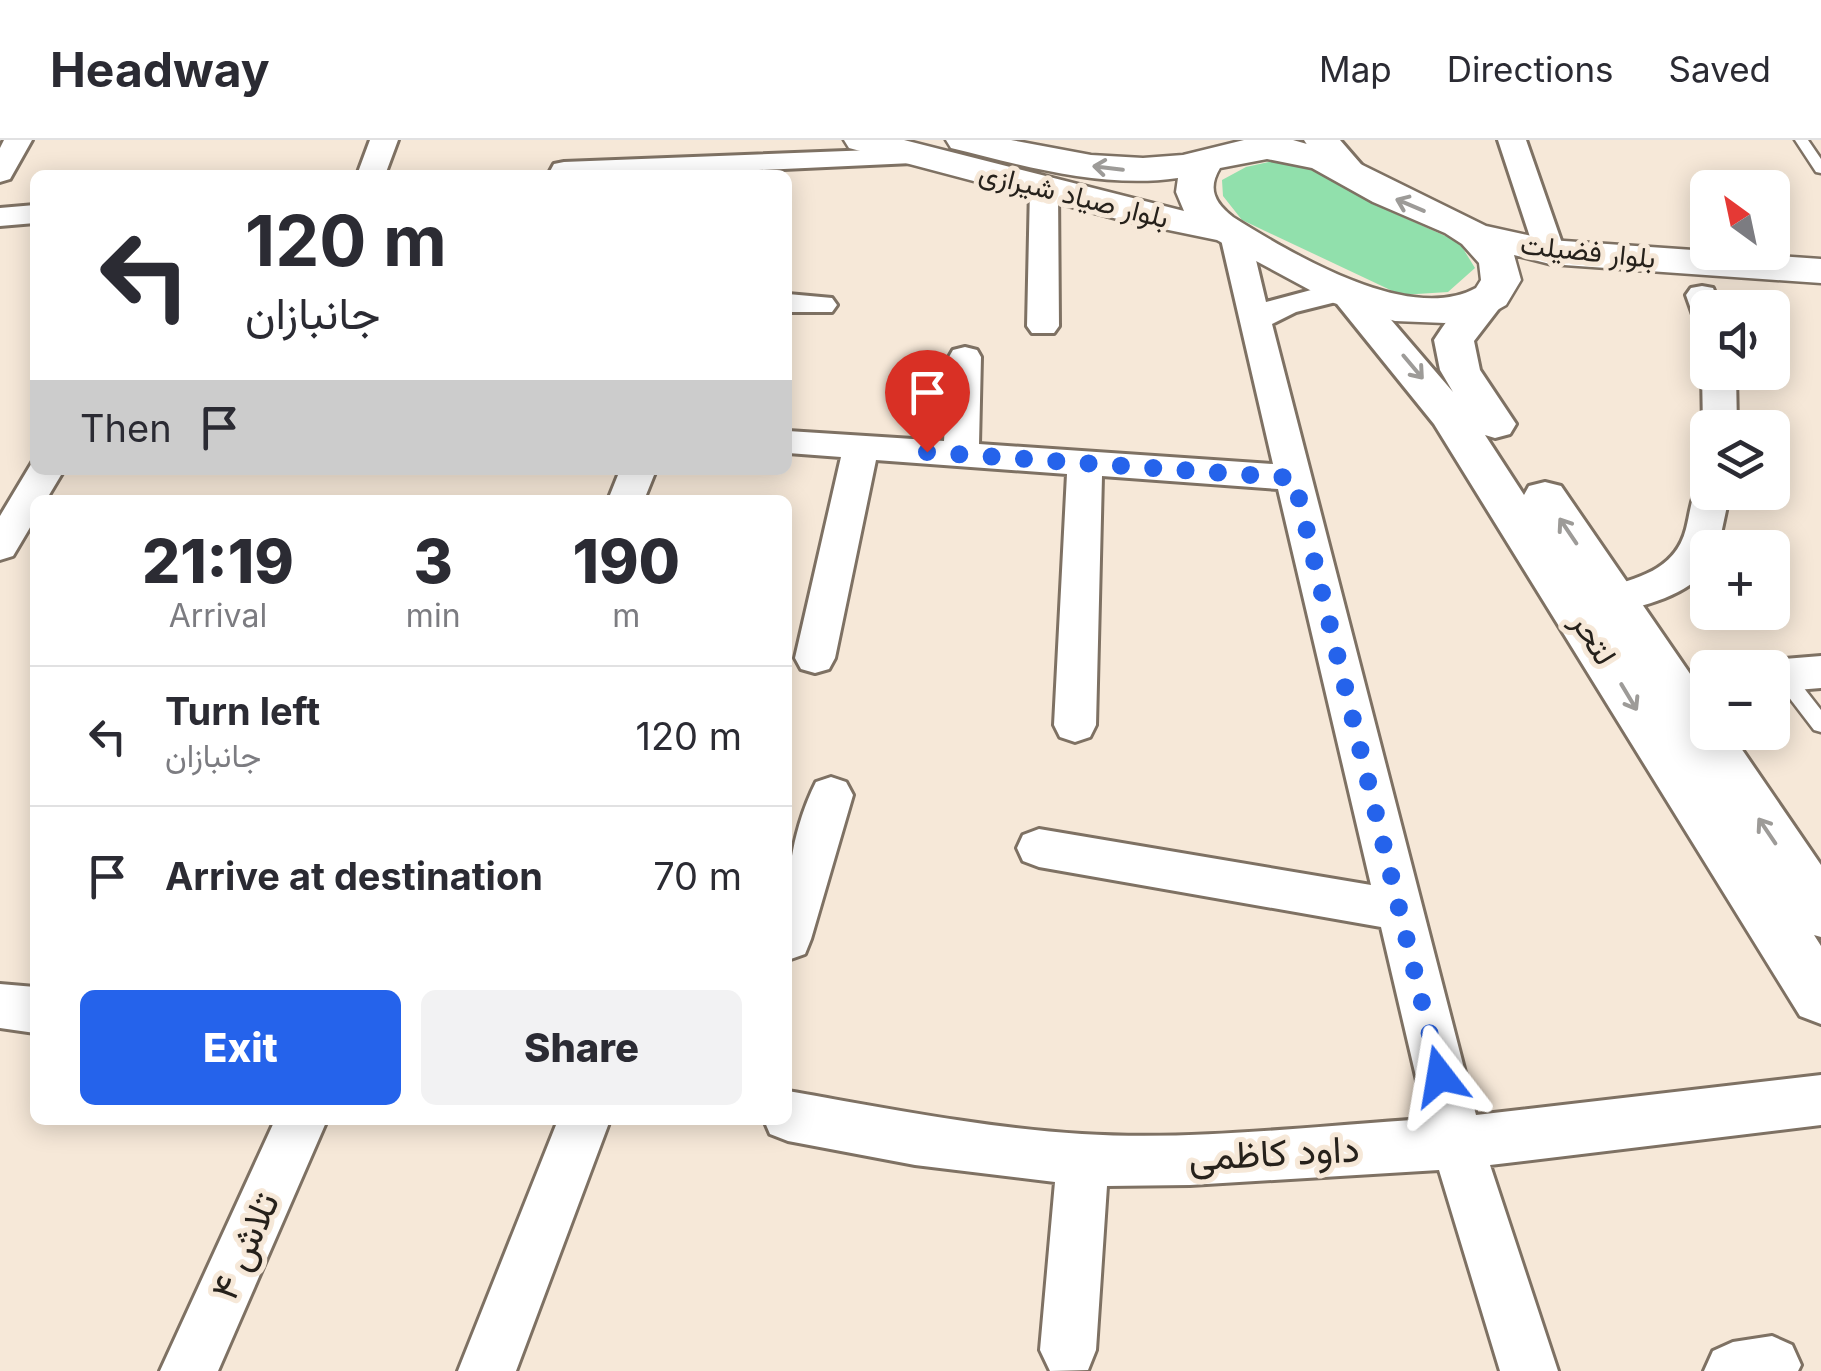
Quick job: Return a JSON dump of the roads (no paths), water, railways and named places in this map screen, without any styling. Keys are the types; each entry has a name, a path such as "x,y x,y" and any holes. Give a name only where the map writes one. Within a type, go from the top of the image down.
{"main road":[{"name":"بلوار صیاد شیرازی","path":"862,140 1232,233"},
{"name":"بلوار صیاد شیرازی","path":"964,140 1024,147 1115,169 1282,148 1322,157 1348,170"},
{"path":"1220,153 1193,180 1193,194 1210,218 1232,233"},
{"name":"بلوار فضیلت","path":"1348,170 1380,191 1476,236 1550,252 1821,271"},
{"name":"بلوار فضیلت","path":"1232,233 1372,304 1407,310 1445,311 1536,288 1578,287 1690,305"},
{"path":"1476,236 1500,265 1501,280 1488,299"},
{"name":"بلوار فضیلت","path":"1790,304 1821,303"}],"street":[{"path":"0,173 18,140"},
{"path":"374,170 384,140"},
{"path":"1321,140 1348,170"},
{"path":"1512,140 1550,252"},
{"path":"608,170 924,156"},
{"path":"1044,188 1044,326"},
{"path":"0,216 30,214"},
{"path":"1232,233 1457,1144 1529,1371"},
{"path":"1255,320 1285,304 1345,292"},
{"name":"لتحر","path":"1345,292 1450,415 1821,998"},
{"name":"لتحر","path":"1488,299 1454,340 1460,370 1614,599 1690,690"},
{"path":"792,303 821,305"},
{"path":"960,454 965,358"},
{"path":"792,442 1294,478"},
{"path":"815,658 861,447"},
{"path":"1075,726 1085,463"},
{"path":"0,547 30,497"},
{"path":"1614,599 1668,584 1699,556 1708,510"},
{"name":"لتحر","path":"1726,750 1821,912"},
{"path":"792,926 831,795"},
{"path":"1038,848 1399,910"},
{"path":"0,1006 30,1009"},
{"name":"داود کاظمی","path":"792,1117 916,1139 1083,1160 1190,1159 1457,1144 1821,1100"},
{"name":"تلاش ۴","path":"189,1371 299,1125"},
{"path":"486,1371 582,1125"},
{"path":"1068,1350 1083,1160"}],"lane":[{"path":"1801,140 1821,169"},
{"path":"1792,674 1821,724"}]}
